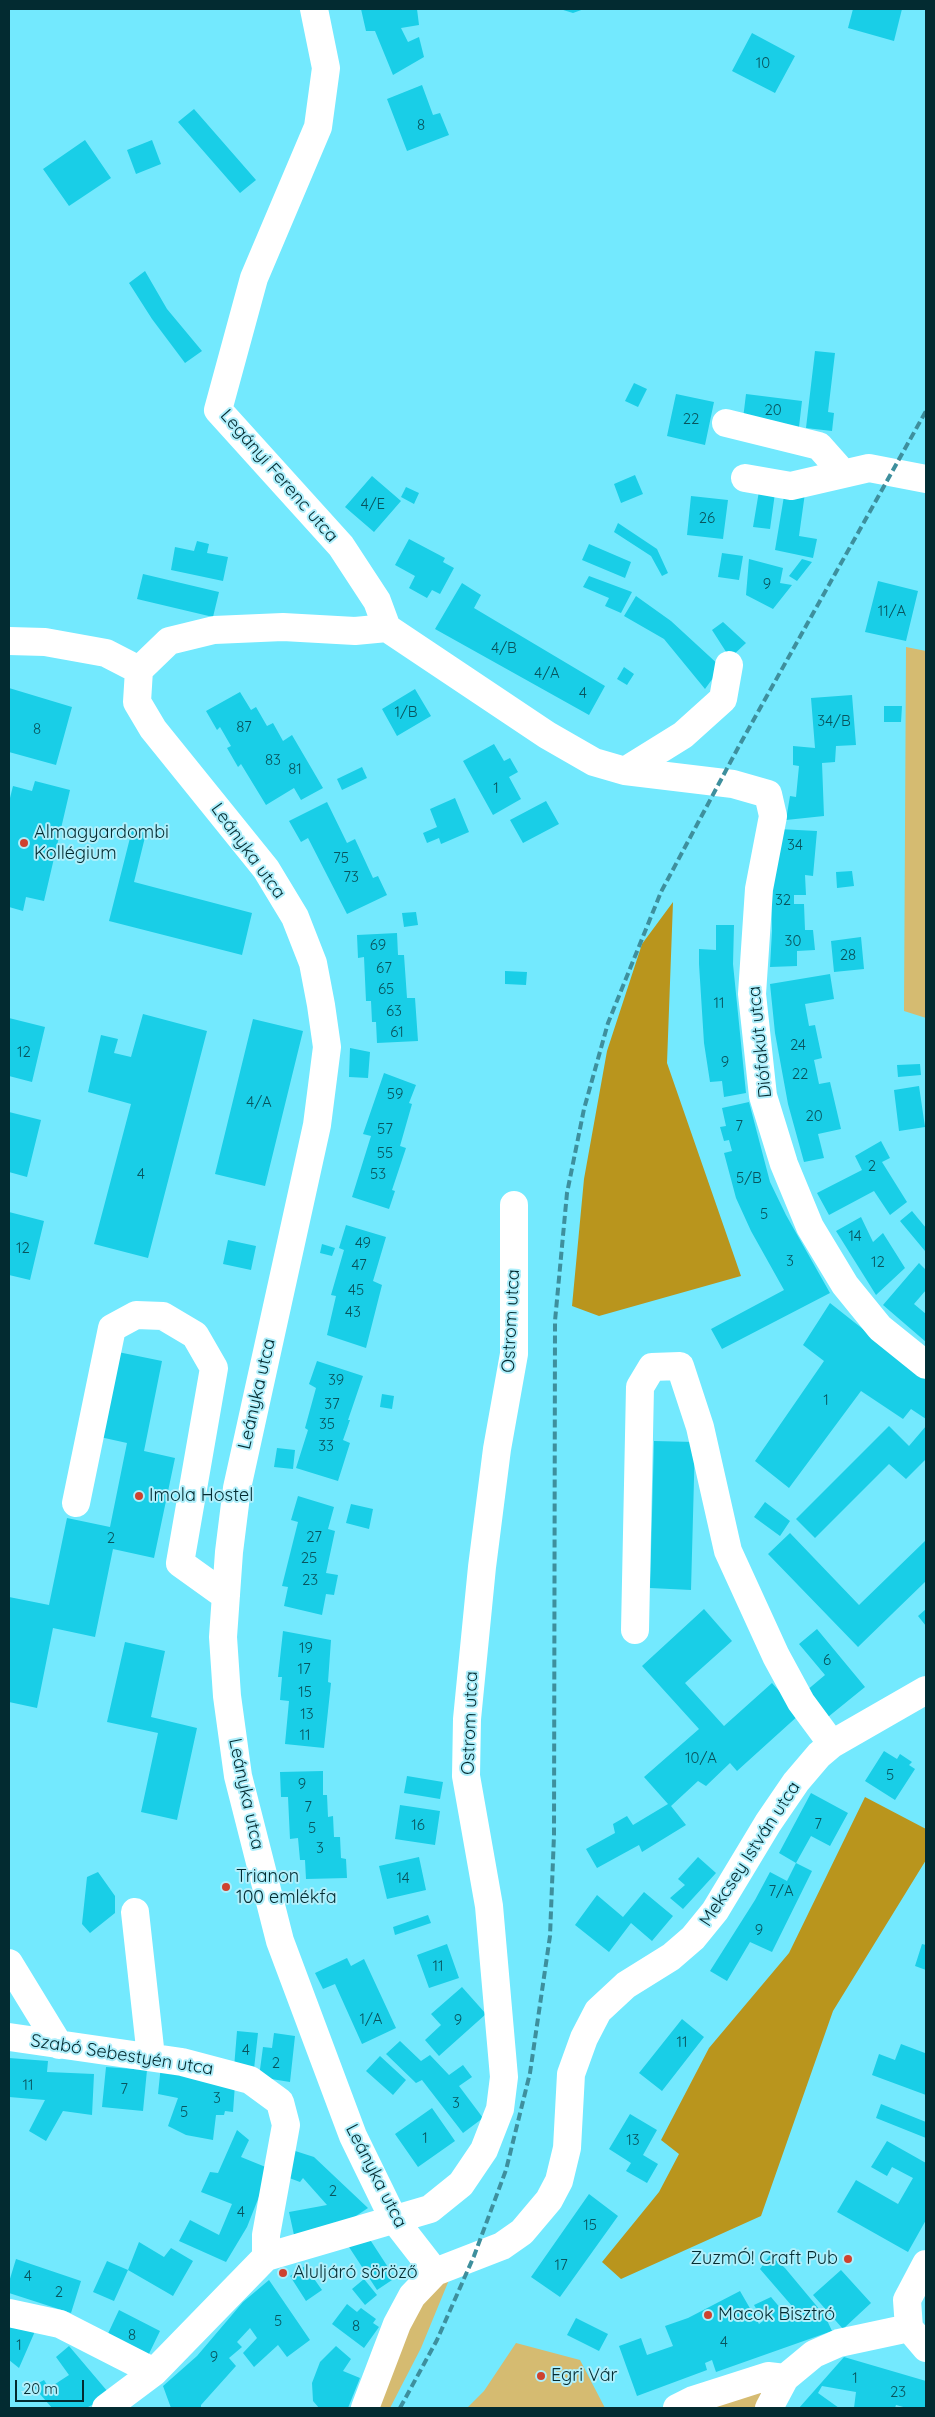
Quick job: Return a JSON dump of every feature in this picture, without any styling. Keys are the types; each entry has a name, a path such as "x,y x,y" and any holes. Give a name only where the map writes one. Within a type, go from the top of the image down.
{"street":[{"name":"Legányi Ferenc utca","path":"314,9 326,68 318,127 254,278 218,410 341,546 377,601 387,628"},
{"path":"726,423 819,446 843,473"},
{"path":"746,478 791,486 870,468 926,479"},
{"path":"9,641 45,642 106,653 139,670 169,642 214,630 283,627 355,631 387,628 546,735 594,762 625,771 684,735 723,699 728,665"},
{"name":"Leányka utca","path":"139,670 137,702 153,729 266,869 295,917 313,963 327,1047 317,1125 237,1488 223,1637 227,1696 238,1776 280,1941 353,2136 393,2218 435,2272"},
{"name":"Diófakút utca","path":"625,771 734,784 768,794 773,816 759,889 752,994 763,1096 784,1164 810,1227 845,1285 880,1328 926,1366"},
{"name":"Ostrom utca","path":"266,2257 393,2218 430,2209 461,2184 484,2150 501,2101 504,2077 489,1906 466,1776 467,1719 482,1567 497,1449 514,1354 514,1205"},
{"path":"76,1503 112,1328 136,1315 163,1316 195,1335 214,1368 180,1563 226,1596"},
{"path":"635,1630 640,1387 652,1367 680,1366 700,1427 728,1551 776,1656 801,1702 832,1744"},
{"name":"Mekcsey István utca","path":"435,2272 502,2246 522,2232 549,2200 559,2182 567,2148 571,2074 584,2038 598,2011 626,1985 671,1957 693,1938 715,1911 768,1823 796,1782 832,1744 926,1690"},
{"path":"135,1912 151,2057"},
{"path":"9,1963 59,2045"},
{"name":"Szabó Sebestyén utca","path":"9,2037 182,2062 250,2080 280,2102 286,2125 266,2235 266,2257"},
{"path":"106,2408 154,2372 266,2257"},
{"path":"770,2408 785,2378 814,2354 838,2343 918,2338 907,2300 926,2264"},
{"path":"365,2408 397,2324 412,2296 435,2272"},
{"path":"9,2313 60,2324 154,2372"},
{"path":"689,2406 768,2376 785,2378"}],"shaded area":[{"path":"906,647 926,651 926,1018 904,1011"},
{"path":"673,902 667,1063 741,1276 599,1316 572,1306 584,1179 607,1051 642,944"},
{"path":"865,1797 926,1829 926,1860 833,2011 761,2216 621,2279 602,2262 659,2192 679,2154 661,2140 709,2048 789,1953"},
{"path":"449,2280 421,2348 390,2408 365,2408 412,2296"},
{"name":"Egri Vár","path":"516,2343 580,2360 605,2408 467,2408 484,2391"},
{"path":"759,2391 764,2396 759,2408 712,2408"}],"building":[{"path":"361,9 417,9 419,25 401,28 408,42 419,37 424,57 393,75 375,31 366,31"},
{"path":"560,9 584,9 573,13"},
{"path":"853,9 902,9 894,41 848,28"},
{"path":"752,33 795,56 775,93 732,71"},
{"path":"422,85 433,115 440,113 449,135 407,151 387,99"},
{"path":"194,109 256,180 240,193 178,122"},
{"path":"85,140 111,178 69,206 43,169"},
{"path":"152,140 161,164 136,174 127,150"},
{"path":"145,271 167,309 202,351 185,363 152,319 129,283"},
{"path":"815,351 835,353 828,412 834,413 832,431 806,428"},
{"path":"634,383 647,389 638,407 625,401"},
{"path":"676,394 714,402 705,445 667,436"},
{"path":"746,394 802,401 799,427 743,419"},
{"path":"635,475 643,494 621,503 614,484"},
{"path":"372,476 401,501 374,532 345,507"},
{"path":"406,487 419,493 414,504 401,497"},
{"path":"785,490 805,493 799,536 817,539 813,558 775,550"},
{"path":"759,491 775,493 770,529 753,527"},
{"path":"691,496 728,500 723,539 687,535"},
{"path":"618,523 657,549 668,573 662,576 651,556 614,532"},
{"path":"409,539 445,558 443,562 454,568 440,594 432,590 427,598 409,588 415,576 395,565"},
{"path":"197,541 209,544 207,553 228,557 223,581 171,570 175,547 194,551"},
{"path":"589,544 631,562 625,578 582,560"},
{"path":"722,553 743,556 739,580 718,577"},
{"path":"749,559 783,568 780,583 792,585 773,609 746,595"},
{"path":"802,559 812,562 797,581 789,576"},
{"path":"143,574 219,592 213,617 137,599"},
{"path":"589,576 632,592 621,613 605,606 609,598 583,587"},
{"path":"878,581 918,591 906,641 865,632"},
{"path":"462,583 481,595 474,608 605,686 589,715 435,629"},
{"path":"636,596 671,621 721,667 705,689 664,639 624,616"},
{"path":"723,622 746,643 730,658 712,630"},
{"path":"624,667 634,674 627,685 617,679"},
{"path":"9,688 72,707 56,765 9,752"},
{"path":"415,689 431,716 397,736 382,709"},
{"path":"240,692 251,710 256,707 267,726 273,723 283,741 292,735 323,788 301,800 294,788 266,805 241,764 238,767 227,748 231,746 220,727 217,730 206,711"},
{"path":"852,695 856,745 836,746 835,762 822,763 824,816 786,820 790,796 796,797 799,766 793,765 793,746 815,748 811,698"},
{"path":"884,706 902,706 901,722 884,722"},
{"path":"494,744 504,761 510,758 518,772 509,777 521,799 493,815 463,761"},
{"path":"362,767 367,778 342,790 337,779"},
{"path":"35,781 70,790 44,901 26,897 23,911 9,907 9,802 13,786 32,791"},
{"path":"455,798 469,832 441,844 439,838 427,843 423,833 437,827 430,809"},
{"path":"546,801 559,824 523,843 510,820"},
{"path":"327,802 347,843 355,839 373,878 378,876 387,895 347,914 308,838 301,842 289,821"},
{"path":"778,829 817,831 813,876 805,875 806,895 794,895 794,904 804,904 805,930 813,930 815,950 797,951 797,966 770,967 772,931 771,876"},
{"path":"132,830 146,833 134,882 252,913 242,955 109,921"},
{"path":"852,871 854,886 837,888 836,872"},
{"path":"416,912 418,925 404,927 402,913"},
{"path":"716,925 734,925 733,964 746,1093 724,1097 722,1081 710,1082 704,1043 699,964 699,949 716,950"},
{"path":"397,933 398,955 404,955 407,998 415,998 418,1041 377,1043 376,1022 372,1022 371,1001 366,1001 364,957 358,958 357,935"},
{"path":"861,937 864,969 834,972 831,941"},
{"path":"505,971 527,972 526,985 505,984"},
{"path":"830,974 834,999 805,1004 809,1026 815,1025 822,1058 814,1060 819,1084 830,1082 841,1129 818,1134 824,1158 804,1162 788,1104 775,1033 770,984"},
{"path":"143,1014 207,1031 148,1258 94,1244 131,1104 88,1092 101,1035 118,1039 114,1053 131,1057"},
{"path":"9,1018 45,1027 32,1082 9,1076"},
{"path":"253,1019 303,1031 265,1186 215,1174"},
{"path":"350,1048 370,1052 368,1078 349,1077"},
{"path":"920,1064 921,1075 898,1077 897,1065"},
{"path":"384,1073 416,1085 409,1103 412,1104 400,1146 406,1148 392,1190 395,1191 389,1209 352,1197 371,1136 363,1134"},
{"path":"919,1086 925,1127 899,1131 894,1090"},
{"path":"749,1102 770,1182 786,1215 830,1293 722,1349 711,1329 784,1290 751,1231 736,1198 724,1153 732,1151 729,1140 724,1141 720,1127 726,1126 722,1108"},
{"path":"9,1112 41,1120 27,1177 9,1172"},
{"path":"881,1141 890,1158 882,1162 907,1202 890,1215 874,1191 829,1215 817,1193 862,1170 855,1156"},
{"path":"912,1211 926,1228 925,1251 900,1221"},
{"path":"9,1212 44,1221 30,1280 9,1275"},
{"path":"861,1217 873,1242 883,1233 905,1268 876,1295 836,1231"},
{"path":"346,1225 386,1237 373,1281 382,1285 366,1348 327,1335 336,1296 331,1295 344,1250 339,1248"},
{"path":"228,1240 256,1246 251,1270 223,1264"},
{"path":"322,1244 335,1248 332,1256 320,1253"},
{"path":"919,1263 926,1270 926,1290 914,1304 926,1314 926,1342 883,1305"},
{"path":"830,1303 926,1379 926,1419 911,1409 903,1419 861,1391 789,1488 755,1461 824,1361 803,1345"},
{"path":"118,1352 162,1361 144,1451 175,1458 154,1558 113,1549 95,1637 53,1628 37,1708 9,1702 9,1597 49,1605 67,1518 110,1527 127,1443 100,1437"},
{"path":"317,1361 363,1376 343,1440 350,1443 338,1481 296,1468 308,1430 305,1428 316,1388 309,1384"},
{"path":"382,1394 394,1396 392,1409 380,1407"},
{"path":"889,1426 909,1446 926,1426 926,1459 906,1479 889,1464 815,1538 796,1519"},
{"path":"654,1441 695,1442 691,1590 650,1588"},
{"path":"277,1448 295,1450 293,1469 274,1467"},
{"path":"298,1496 334,1507 328,1529 335,1531 326,1573 338,1575 334,1595 326,1594 322,1615 284,1606 288,1587 282,1586 298,1522 291,1520"},
{"path":"765,1502 790,1521 780,1536 754,1517"},
{"path":"351,1504 373,1509 369,1529 346,1523"},
{"path":"790,1533 859,1605 926,1540 926,1581 858,1647 768,1554"},
{"path":"704,1609 732,1641 685,1683 724,1726 772,1683 800,1714 737,1771 730,1763 706,1786 698,1781 671,1806 686,1825 642,1852 639,1845 597,1868 586,1849 615,1833 613,1824 627,1816 633,1825 668,1804 644,1777 699,1729 642,1666"},
{"path":"926,1609 926,1626 918,1616"},
{"path":"817,1629 865,1687 828,1717 806,1691 825,1675 799,1644"},
{"path":"283,1631 331,1640 328,1682 331,1683 324,1748 285,1744 289,1701 280,1700 282,1677 278,1677"},
{"path":"125,1642 165,1651 151,1717 197,1728 177,1820 141,1812 158,1733 107,1722"},
{"path":"884,1751 897,1759 900,1754 912,1762 909,1765 915,1769 895,1800 865,1781"},
{"path":"323,1771 323,1795 327,1795 328,1817 333,1816 334,1837 340,1837 341,1858 346,1859 347,1878 306,1879 305,1860 300,1860 298,1838 290,1839 288,1797 281,1797 280,1772"},
{"path":"407,1776 443,1782 440,1799 404,1793"},
{"path":"811,1793 848,1813 830,1846 811,1836 796,1863 779,1853"},
{"path":"400,1805 440,1811 435,1845 395,1839"},
{"path":"419,1857 426,1890 387,1899 379,1866"},
{"path":"698,1857 716,1873 683,1909 670,1898 685,1885 678,1879"},
{"path":"796,1863 812,1871 772,1952 750,1942 727,1981 710,1971 755,1900 770,1872 787,1881"},
{"path":"98,1872 115,1896 115,1913 90,1933 82,1924 87,1877"},
{"path":"644,1892 673,1916 652,1941 631,1923 609,1952 575,1925 597,1895 623,1917"},
{"path":"428,1915 431,1923 395,1935 393,1927"},
{"path":"447,1944 459,1978 429,1988 417,1955"},
{"path":"922,1944 926,1945 926,1970 915,1966"},
{"path":"347,1958 351,1966 364,1959 396,2028 362,2044 335,1984 323,1989 315,1973"},
{"path":"462,1987 486,2014 439,2056 425,2040 441,2025 431,2014"},
{"path":"682,2019 704,2037 662,2091 639,2073"},
{"path":"237,2031 258,2033 254,2069 234,2068"},
{"path":"274,2033 295,2036 290,2082 259,2077 263,2047 272,2048"},
{"path":"400,2041 421,2061 430,2055 449,2075 463,2065 472,2077 459,2086 483,2118 463,2133 422,2080 416,2083 386,2054"},
{"path":"901,2044 925,2053 926,2095 872,2075 879,2054 895,2060"},
{"path":"380,2056 406,2080 393,2095 366,2071"},
{"path":"9,2058 48,2061 47,2072 94,2074 92,2115 63,2111 46,2141 29,2131 45,2100 9,2097"},
{"path":"161,2065 235,2084 233,2112 225,2111 224,2115 216,2115 213,2140 186,2135 168,2126 178,2098 158,2094"},
{"path":"106,2067 147,2070 143,2111 102,2107"},
{"path":"881,2104 926,2122 926,2138 876,2118"},
{"path":"432,2108 455,2141 418,2167 395,2134"},
{"path":"630,2114 657,2130 643,2155 658,2164 647,2183 626,2171 631,2163 609,2149"},
{"path":"237,2130 249,2140 241,2157 268,2168 247,2227 226,2262 179,2241 190,2220 219,2235 232,2204 201,2192 210,2172 218,2173"},
{"path":"887,2141 926,2163 926,2220 908,2252 837,2212 856,2180 898,2204 913,2178 892,2167 887,2176 871,2167"},
{"path":"289,2149 314,2157 368,2208 344,2224 294,2235 289,2212 327,2205 303,2178 300,2182 284,2176"},
{"path":"589,2194 618,2216 560,2297 531,2277"},
{"path":"367,2235 395,2278 377,2290 349,2247"},
{"path":"139,2242 164,2257 171,2248 193,2261 173,2296 128,2270"},
{"path":"770,2255 785,2268 825,2316 832,2331 716,2372 712,2360 705,2363 707,2370 637,2396 619,2346 641,2338 647,2355 673,2346 665,2326 688,2318 740,2291 759,2324 763,2321 754,2305 771,2297 787,2316 798,2313 760,2269"},
{"path":"16,2259 81,2281 71,2313 9,2293 9,2282"},
{"path":"107,2261 128,2270 114,2301 93,2292"},
{"path":"305,2266 322,2290 306,2301 290,2276"},
{"path":"841,2270 871,2303 843,2329 813,2295"},
{"path":"364,2279 377,2295 365,2305 352,2289"},
{"path":"269,2280 310,2340 287,2357 278,2345 254,2367 243,2353 257,2338 250,2328 237,2342 242,2347 229,2358 236,2366 201,2405 201,2408 171,2408 163,2386 197,2356 243,2302"},
{"path":"347,2304 357,2312 361,2308 376,2319 373,2323 379,2327 364,2348 332,2324"},
{"path":"119,2310 160,2331 146,2360 105,2340"},
{"path":"576,2318 608,2334 599,2351 567,2335"},
{"path":"10,2324 36,2329 19,2368 9,2360"},
{"path":"69,2346 108,2392 96,2403 86,2408 52,2408 33,2386 44,2380 49,2388 69,2375 56,2357"},
{"path":"336,2346 351,2359 343,2371 360,2378 348,2408 319,2408 313,2401 312,2383 320,2362"},
{"path":"844,2357 926,2381 926,2408 907,2408 896,2405 895,2408 854,2408 856,2392 822,2386 818,2393 839,2408 799,2408"}],"railway":[{"path":"400,2408 437,2340 474,2256 506,2170 530,2073 550,1936 554,1835 555,1321 567,1193 584,1109 608,1023 661,892 739,746 926,411"}],"place":[{"name":"Almagyardombi Kollégium","path":"24,843"},
{"name":"Imola Hostel","path":"139,1496"},
{"name":"Trianon 100 emlékfa","path":"226,1887"},
{"name":"ZuzmÓ! Craft Pub","path":"848,2259"},
{"name":"Aluljáró söröző","path":"283,2273"},
{"name":"Macok Bisztró","path":"708,2315"},
{"name":"Egri Vár","path":"541,2376"}]}
